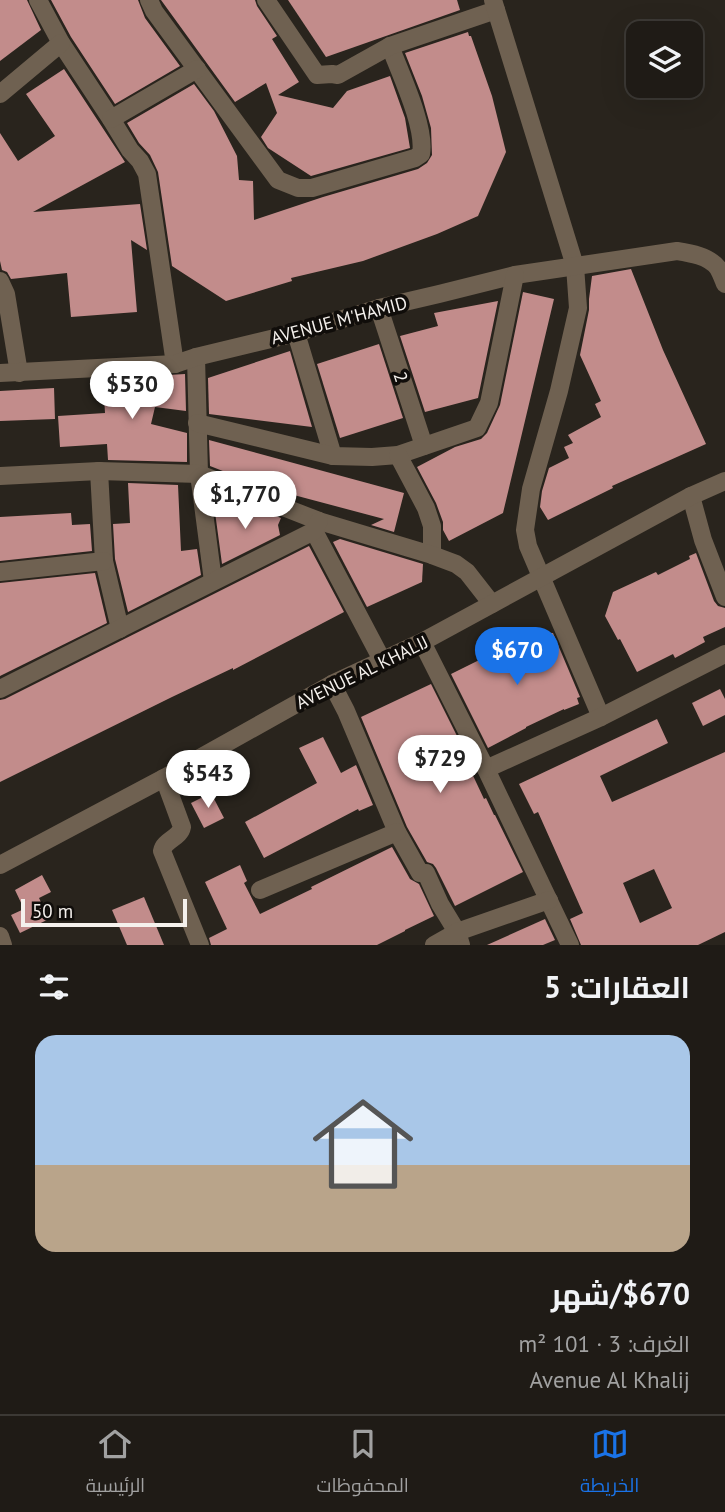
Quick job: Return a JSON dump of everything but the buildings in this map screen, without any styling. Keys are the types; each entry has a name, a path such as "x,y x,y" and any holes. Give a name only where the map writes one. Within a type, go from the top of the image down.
{"street":[{"path":"38,0 61,43 147,174 175,364"},
{"path":"149,0 154,11 278,180 298,188 313,188 421,154 419,125 390,46"},
{"path":"266,0 317,75 338,75 390,46 495,5 575,266 578,308 559,391 531,489 525,530 528,546 601,717"},
{"path":"0,94 61,43"},
{"path":"111,119 197,69"},
{"name":"AVENUE M'HAMID","path":"0,373 175,364 296,333 379,308 515,275 677,251 707,259 717,266 725,284"},
{"path":"197,423 333,456 389,457 477,428 489,403 515,275"},
{"path":"0,281 6,294 19,373"},
{"name":"2","path":"379,308 424,446"},
{"path":"296,333 333,456"},
{"path":"197,357 199,474 213,581"},
{"path":"398,455 426,508 432,526 432,555"},
{"path":"99,471 104,561 120,629"},
{"path":"0,476 99,471 199,474 317,526 432,555 456,564 467,572 492,604"},
{"name":"AVENUE AL KHALIJ","path":"0,865 164,778 332,684 422,642 691,496 725,481"},
{"path":"691,496 703,540 725,597"},
{"path":"2,686 120,629 317,526"},
{"path":"317,526 382,660"},
{"path":"0,572 104,561"},
{"path":"422,642 570,945"},
{"path":"486,769 601,717 725,653"},
{"path":"332,684 397,832 419,873 426,873 459,939"},
{"path":"164,778 182,829 162,850 200,945"},
{"path":"260,890 397,832"},
{"path":"434,945 459,939 549,900"},
{"path":"0,936 3,945"}]}
